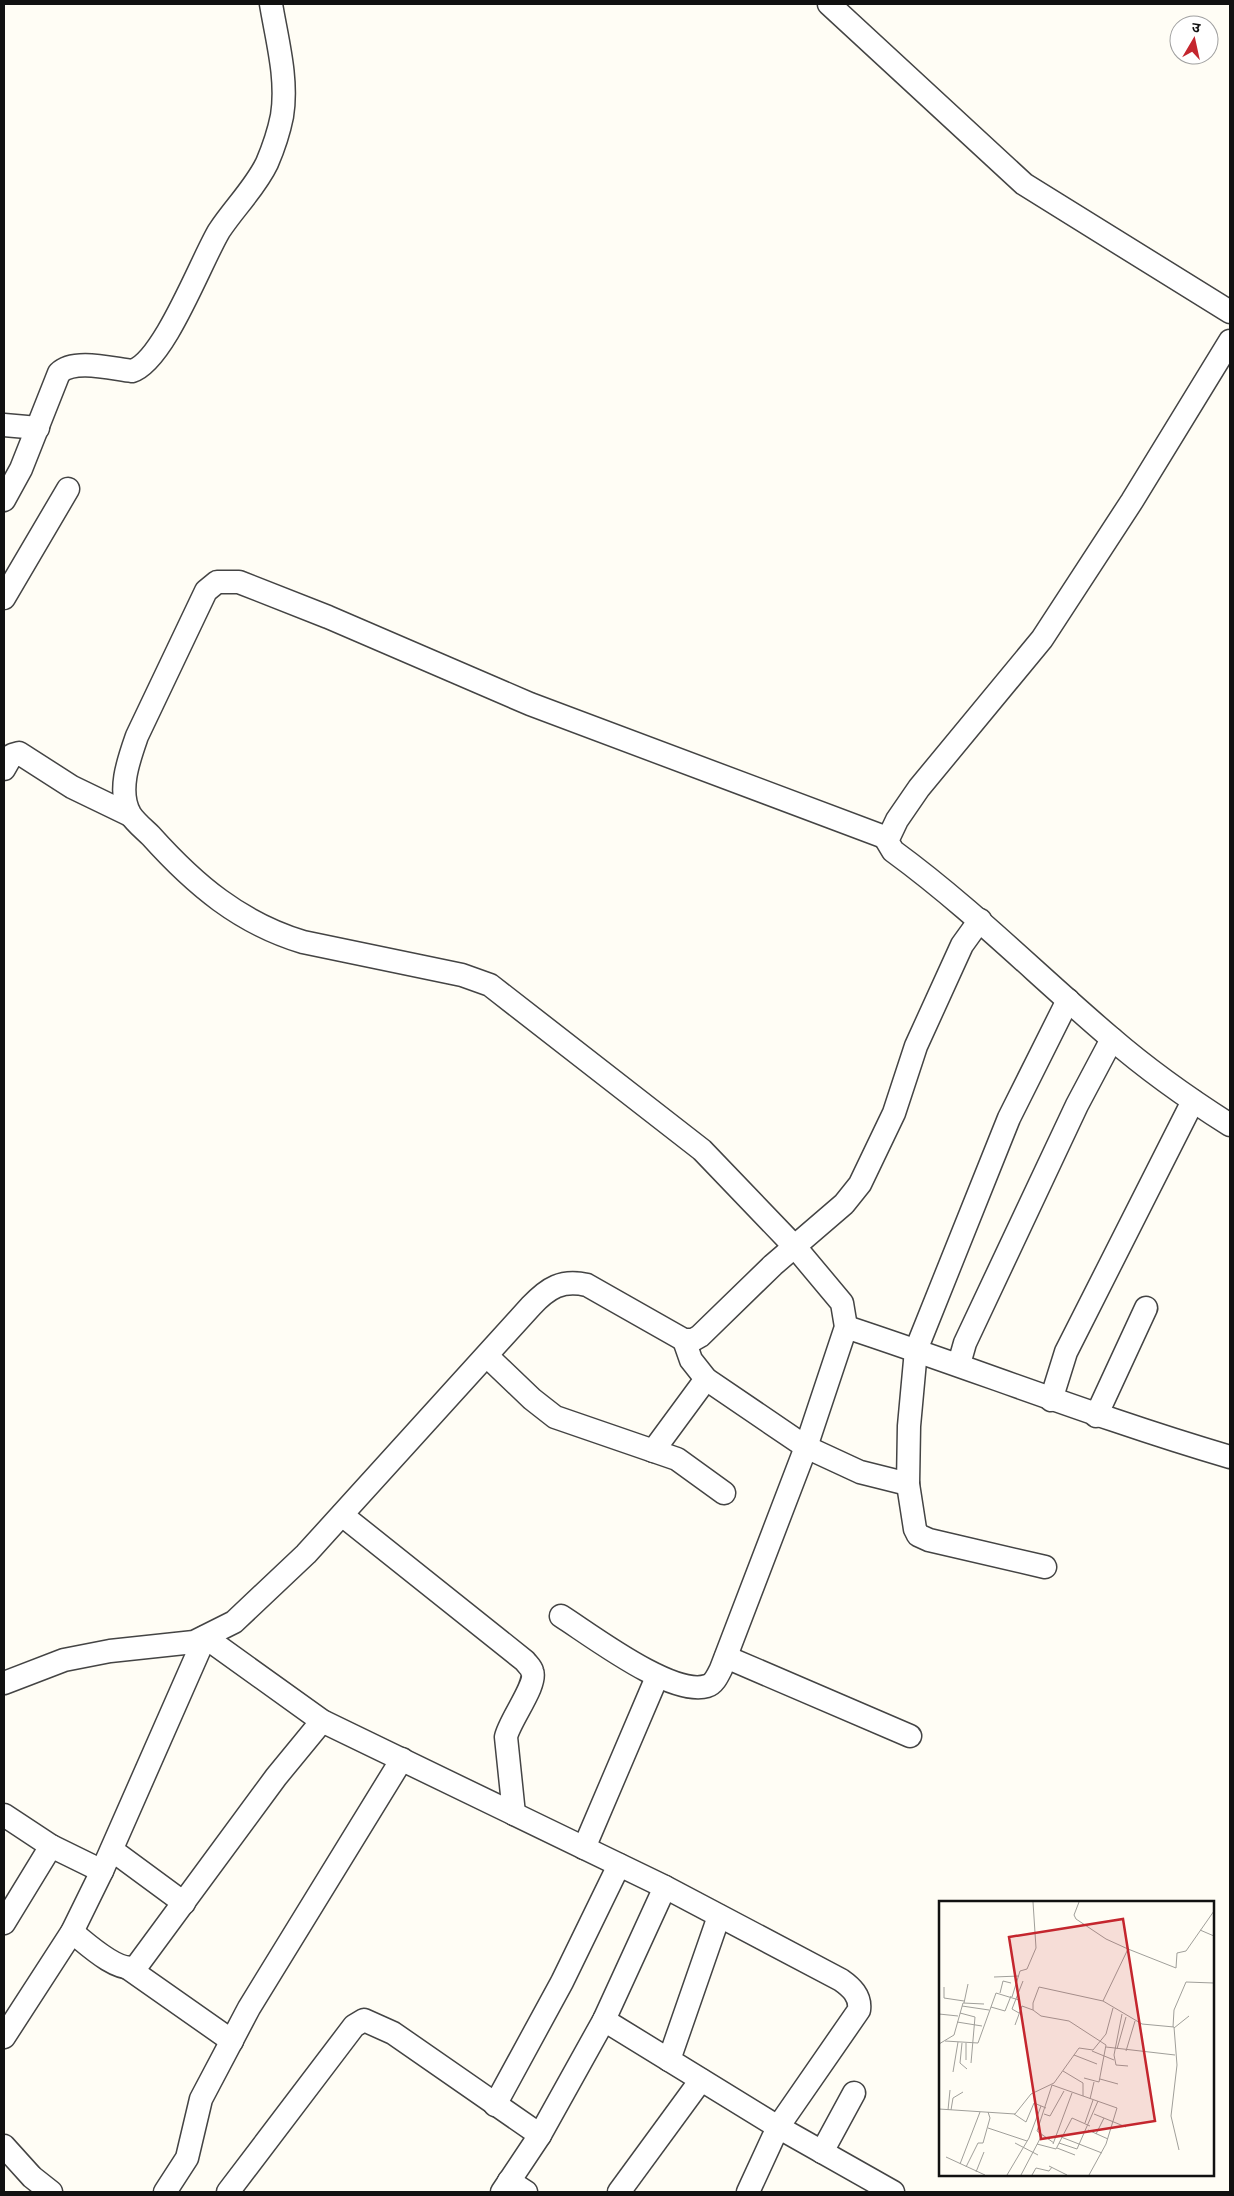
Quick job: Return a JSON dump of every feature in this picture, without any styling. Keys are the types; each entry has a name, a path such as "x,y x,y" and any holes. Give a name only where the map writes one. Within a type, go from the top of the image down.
{"street":[{"path":"4,500 21,469 56,376 62,369 78,365 134,371 155,350 175,321 219,232 267,163 282,117 284,89 271,4"},
{"path":"829,4 1024,184 1230,312"},
{"path":"1230,341 1132,501 1042,639 919,788 897,820 888,838 888,844 893,851 980,920 1112,1039 1193,1101 1230,1125"},
{"path":"4,424 38,428"},
{"path":"4,598 68,489"},
{"path":"130,814 126,799 125,780 128,762 137,736 209,587 218,582 239,582 338,621 530,704 553,711 888,838"},
{"path":"4,768 12,755 19,753 72,788 130,814 174,861 198,883 253,923 303,942 462,975 490,985 702,1150 796,1248 838,1296 844,1311 846,1327 806,1447 726,1657 716,1677 707,1686 686,1686 657,1677 561,1616"},
{"path":"4,1683 64,1660 110,1651 194,1642 234,1622 306,1554 542,1295 552,1287 561,1284 578,1283 587,1285 684,1340 693,1340 700,1336 773,1265 796,1248 844,1204 860,1184 894,1113 924,1029 962,945 980,920"},
{"path":"1045,1566 929,1540 918,1535 915,1529 908,1484 909,1426 916,1350 1009,1118 1068,1000"},
{"path":"959,1364 965,1343 1077,1105 1112,1039"},
{"path":"1051,1400 1066,1352 1193,1101"},
{"path":"1096,1416 1146,1308"},
{"path":"846,1327 959,1364 1096,1416 1230,1457"},
{"path":"684,1340 691,1360 706,1379 806,1447 860,1472 908,1484"},
{"path":"487,1356 532,1399 554,1417 684,1462 724,1493"},
{"path":"653,1451 706,1379"},
{"path":"342,1515 525,1661 532,1671 532,1684 508,1726 506,1737 514,1814"},
{"path":"205,1638 322,1721 665,1887 841,1980 853,1990 860,2002 857,2014 778,2128 748,2192"},
{"path":"4,2037 72,1932 112,1850 205,1638"},
{"path":"726,1657 910,1736"},
{"path":"584,1848 657,1677"},
{"path":"128,1968 136,1967 276,1777 322,1721"},
{"path":"165,2192 184,2164 201,2100 254,2000 402,1759"},
{"path":"4,1815 51,1846 102,1872"},
{"path":"4,1923 51,1846"},
{"path":"112,1850 184,1903"},
{"path":"495,2105 562,1982 619,1865"},
{"path":"513,2188 540,2135 604,2020 665,1887"},
{"path":"669,2060 719,1916"},
{"path":"72,1932 112,1962 128,1968 232,2041"},
{"path":"604,2020 778,2128 893,2192"},
{"path":"228,2192 348,2033 361,2021 377,2025 393,2033 540,2135"},
{"path":"619,2192 701,2080"},
{"path":"822,2152 854,2093"},
{"path":"7,2159 52,2192"}]}
